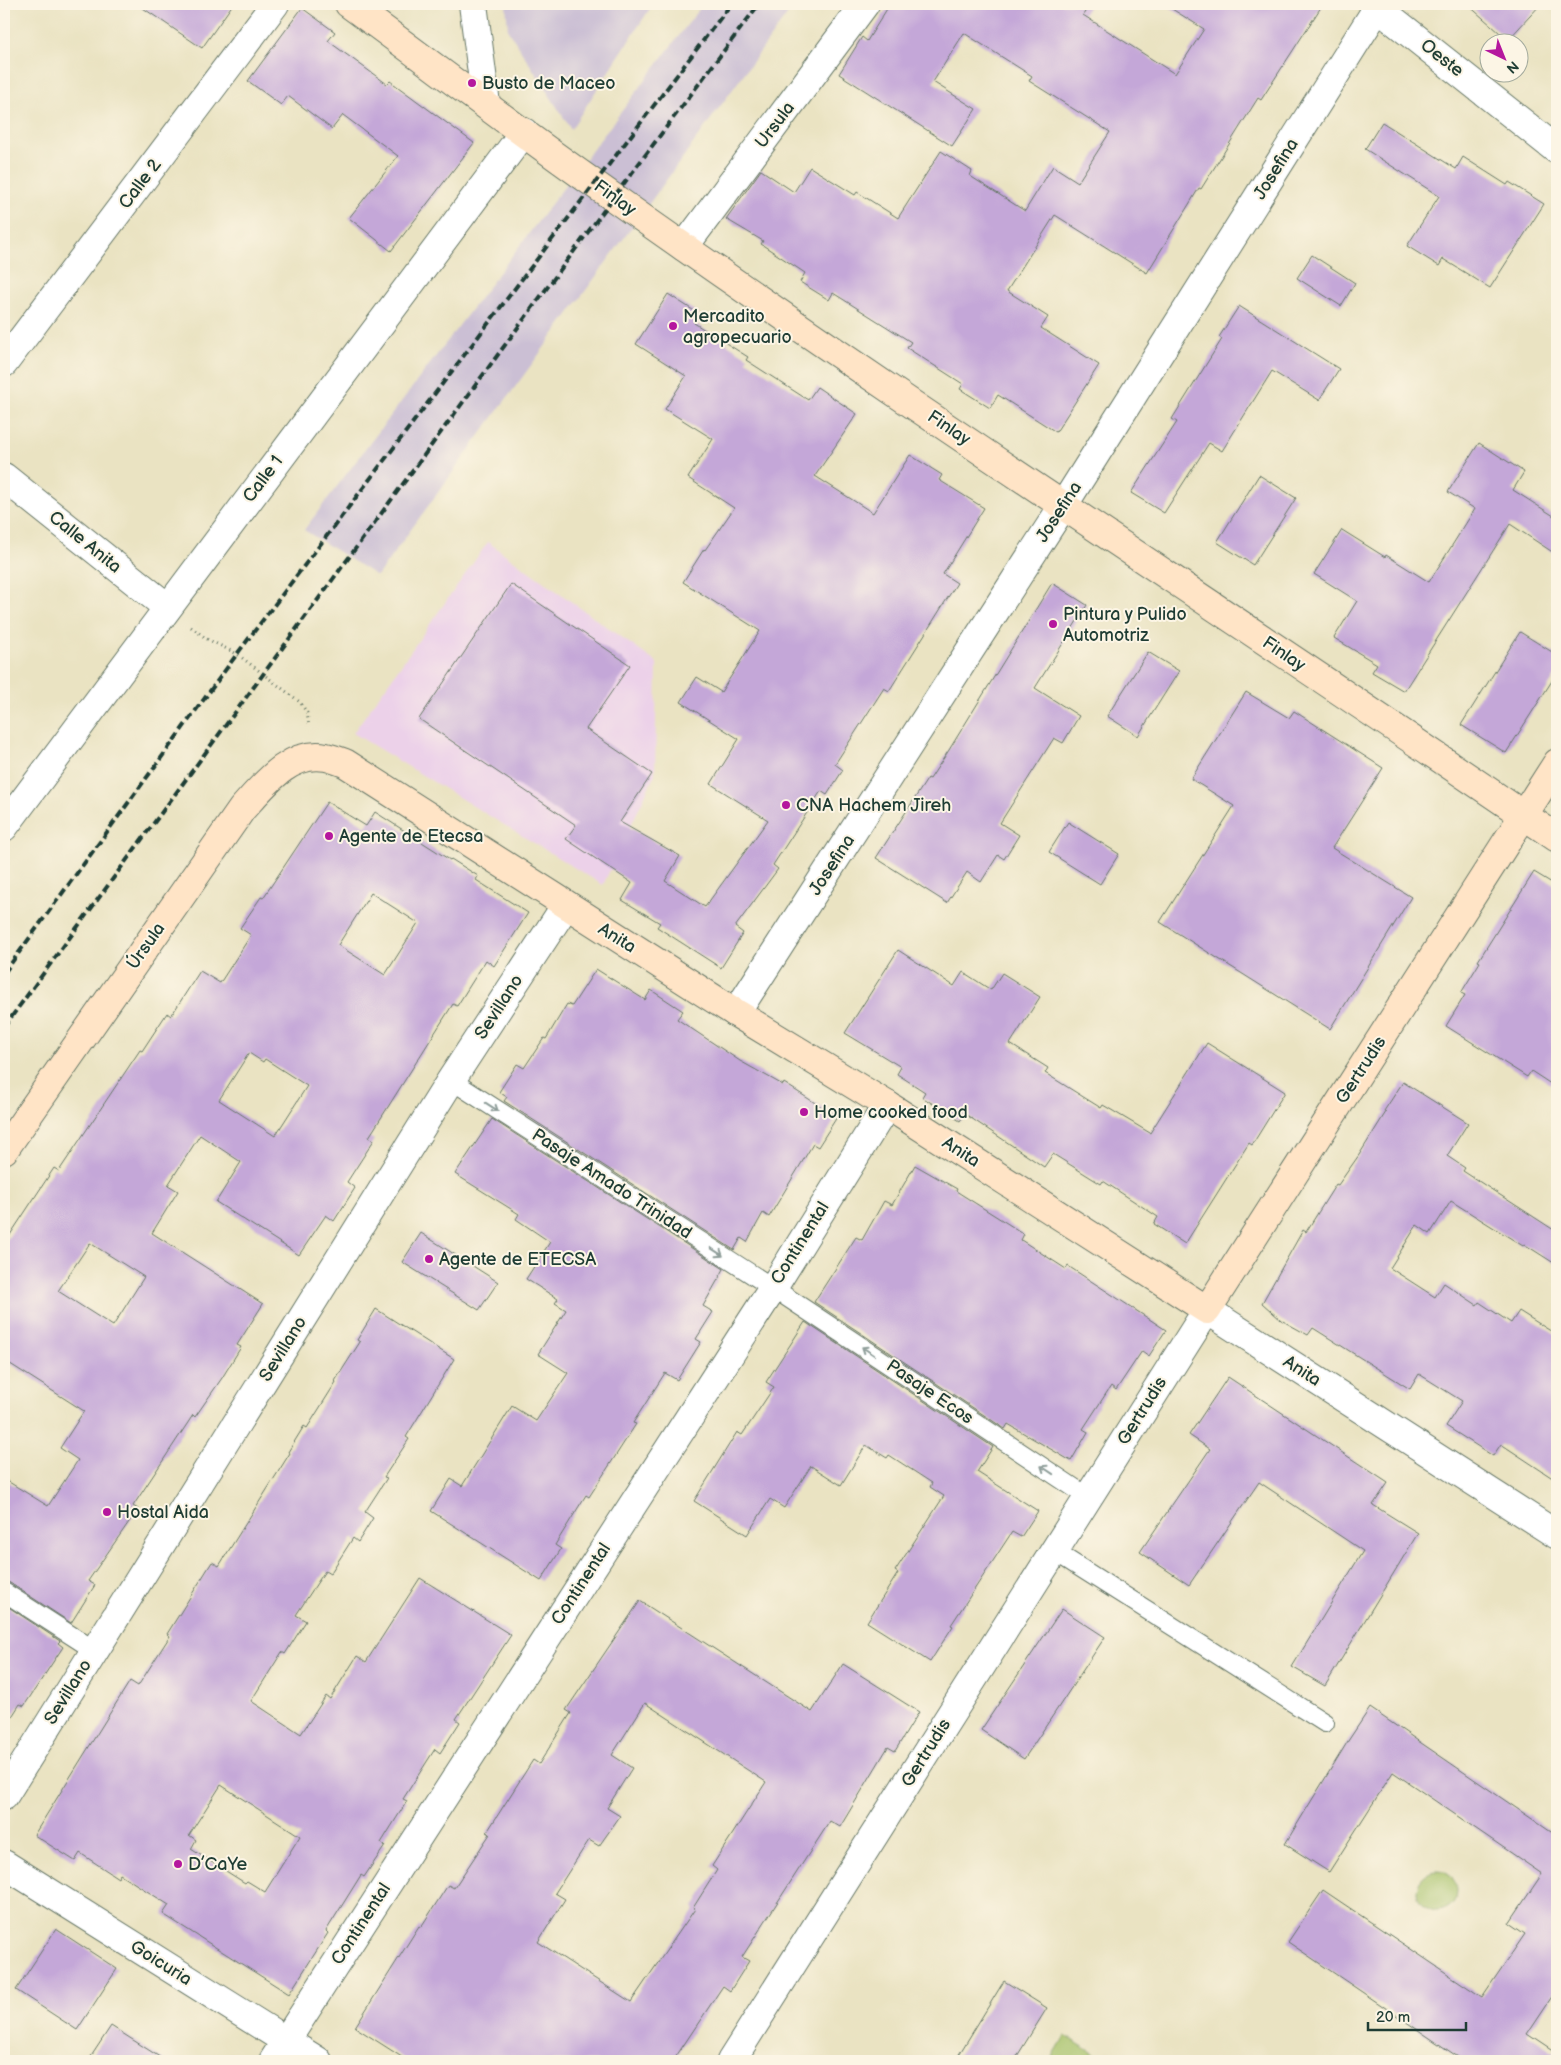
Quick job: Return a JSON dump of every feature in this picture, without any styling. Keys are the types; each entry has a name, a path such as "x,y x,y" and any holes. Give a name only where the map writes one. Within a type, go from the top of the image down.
{"street":[{"name":"Calle 2","path":"4,363 275,4"},
{"name":"Finlay","path":"349,4 684,247 1063,506 1557,838"},
{"path":"474,4 486,104"},
{"name":"Ursula","path":"684,247 865,4"},
{"name":"Oeste","path":"1376,6 1557,150"},
{"name":"Josefina","path":"736,1013 1063,506 1376,6"},
{"name":"Calle 1","path":"4,827 524,132"},
{"name":"Calle Anita","path":"4,477 166,608"},
{"name":"Anita","path":"305,757 325,757 345,763 736,1013 887,1105 1557,1535"},
{"name":"Úrsula","path":"4,1150 242,809 277,772 305,757"},
{"name":"Gertrudis","path":"732,2061 1088,1496 1557,763"},
{"name":"Sevillano","path":"4,1796 452,1080 566,905"},
{"name":"Continental","path":"279,2051 773,1288 887,1105"},
{"name":"Goicuria","path":"4,1864 279,2051 318,2061"}],"lane":[{"name":"Pasaje Amado Trinidad","path":"452,1080 773,1288"},
{"name":"Pasaje Ecos","path":"773,1288 1088,1496"},
{"path":"1054,1551 1326,1723"},
{"path":"4,1592 94,1650"}],"path":[{"path":"166,608 207,639 237,654 300,702 307,714 310,730 305,757"}],"shaded area":[{"path":"506,4 653,4 571,129 508,30"},
{"path":"703,4 795,4 377,576 304,530"},
{"path":"488,542 657,663 655,774 603,885 353,733"}],"green space":[{"path":"1441,1871 1448,1874 1454,1880 1457,1891 1456,1899 1448,1908 1441,1911 1433,1911 1426,1908 1418,1899 1417,1887 1420,1880 1429,1872"},
{"path":"1065,2036 1107,2061 1050,2061"}],"building":[{"path":"137,4 233,4 202,48"},
{"path":"890,4 1090,4 1083,15 1175,74 1204,29 1164,4 1323,4 1261,100 1258,98 1201,189 1199,188 1147,273 1055,215 1007,291 1048,317 1041,328 1099,365 1056,432 998,395 990,408 960,389 963,384 907,348 911,342 833,293 829,300 800,282 805,273 761,244 763,241 726,219 761,170 794,192 810,167 855,195 857,192 898,218 941,151 972,171 970,176 1025,211 1053,166 1078,182 1110,132 1029,81 1032,76 964,33 933,82 976,109 952,146 839,74 862,37 867,41"},
{"path":"1467,4 1541,4 1515,32 1499,32"},
{"path":"302,8 335,32 328,41 387,84 390,81 474,143 391,251 349,218 398,156 343,115 332,129 288,96 281,105 248,81"},
{"path":"1382,122 1456,169 1463,157 1507,185 1509,182 1544,204 1490,288 1443,259 1439,266 1407,246 1439,196 1365,149"},
{"path":"1312,255 1355,283 1341,306 1297,278"},
{"path":"668,294 699,314 694,323 748,357 746,360 808,400 817,387 857,414 815,476 873,513 910,455 942,475 939,480 984,508 943,574 957,583 889,691 884,688 835,764 843,770 827,795 821,791 773,865 778,869 735,927 743,933 721,968 657,927 660,923 622,900 632,883 566,839 576,825 419,719 511,584 630,665 586,729 652,774 620,822 680,856 665,881 705,907 768,820 711,784 739,739 681,702 697,677 721,692 760,631 683,582 734,508 688,478 713,439 665,409 686,376 636,344"},
{"path":"1239,306 1339,369 1319,400 1272,371 1222,451 1209,443 1164,513 1131,493 1177,422 1172,419 1222,339 1219,337"},
{"path":"1479,443 1524,472 1513,490 1557,518 1557,555 1510,524 1404,691 1372,672 1377,664 1334,638 1357,601 1314,574 1342,530 1429,582 1475,509 1448,492"},
{"path":"1259,475 1296,498 1253,565 1217,542"},
{"path":"1052,583 1087,605 1035,688 1079,716 1063,743 1054,738 1000,823 1019,835 1004,859 998,855 981,882 967,872 947,903 876,858 928,778 930,779 949,750"},
{"path":"1520,632 1557,655 1557,673 1506,753 1461,725"},
{"path":"1148,652 1179,671 1138,736 1107,716"},
{"path":"1246,692 1289,718 1294,711 1383,768 1332,848 1411,897 1330,1029 1160,922 1234,806 1191,779"},
{"path":"327,802 366,826 375,812 478,876 476,880 528,913 494,966 486,960 457,1006 453,1004 369,1137 374,1140 347,1182 355,1188 334,1221 326,1215 299,1255 216,1202 241,1162 200,1135 168,1185 178,1191 152,1233 263,1304 237,1345 241,1347 222,1378 195,1417 193,1415 133,1506 138,1509 88,1581 95,1585 71,1623 4,1581 4,1479 48,1506 78,1460 60,1448 84,1411 4,1360 4,1244 54,1168 59,1171 140,1050 142,1051 167,1013 171,1016 200,971 220,983 251,935 240,928 261,897 263,898","holes":["371,893 418,923 385,975 338,945","249,1053 263,1062 265,1059 307,1086 275,1136 219,1100","90,1243 144,1277 113,1326 58,1291"]},
{"path":"1068,822 1119,854 1100,884 1049,852"},
{"path":"1534,872 1557,886 1557,1088 1531,1071 1527,1077 1446,1026 1465,995 1461,993 1480,962 1478,961"},
{"path":"898,950 954,986 963,972 991,990 1002,973 1040,997 1010,1044 1048,1068 1045,1073 1101,1108 1103,1105 1150,1133 1207,1043 1285,1092 1252,1145 1249,1143 1185,1244 1154,1224 1158,1217 1103,1181 1101,1184 1053,1154 1044,1167 965,1114 960,1121 922,1097 925,1092 897,1074 901,1067 845,1033"},
{"path":"596,969 645,1000 651,990 683,1011 677,1019 740,1061 783,1085 784,1083 837,1117 818,1147 813,1144 769,1217 763,1213 747,1242 741,1238 734,1250 504,1101 507,1097 499,1092 517,1064 524,1068 544,1038 546,1039 567,1004 572,1006"},
{"path":"1403,1082 1468,1123 1447,1156 1465,1168 1463,1171 1557,1232 1557,1265 1451,1201 1430,1234 1417,1225 1390,1268 1435,1297 1444,1283 1477,1305 1479,1302 1511,1323 1519,1311 1557,1335 1557,1481 1501,1444 1493,1456 1446,1426 1462,1401 1419,1374 1410,1389 1313,1328 1308,1335 1281,1320 1262,1303 1303,1230 1306,1232 1336,1184 1338,1185 1359,1155"},
{"path":"492,1119 724,1269 703,1306 713,1312 696,1339 701,1342 677,1380 665,1373 633,1423 636,1424 589,1497 586,1495 555,1545 561,1549 541,1581 431,1511 451,1479 462,1486 512,1406 536,1421 568,1373 538,1354 566,1310 555,1303 558,1299 526,1279 550,1242 516,1219 519,1214 455,1174"},
{"path":"915,1165 957,1189 956,1191 1024,1234 1021,1240 1066,1269 1068,1266 1166,1330 1149,1356 1142,1351 1116,1390 1111,1386 1083,1429 1088,1432 1071,1461 1008,1424 1005,1429 814,1302 856,1237 862,1240 884,1201 892,1205"},
{"path":"421,1233 498,1282 479,1310 402,1262"},
{"path":"376,1309 454,1359 406,1437 409,1439 384,1477 387,1478 365,1512 373,1518 358,1542 353,1538 330,1574 325,1571 296,1615 306,1621 285,1654 282,1652 251,1701 301,1734 326,1696 330,1699 357,1656 366,1662 420,1578 511,1635 456,1719 460,1722 440,1753 435,1749 403,1799 407,1801 381,1843 385,1846 364,1877 361,1875 326,1931 328,1933 289,1994 163,1914 169,1905 120,1874 118,1878 80,1853 75,1861 34,1835 130,1681 138,1686 170,1636 167,1634 212,1562 219,1566 290,1453 288,1452 304,1426 307,1428 336,1382 360,1342 357,1340","holes":["221,1785 300,1836 265,1892 247,1881 245,1883 191,1849 196,1840 189,1835"]},
{"path":"805,1322 993,1447 977,1472 1038,1511 1021,1537 1012,1532 951,1625 953,1626 930,1662 867,1622 898,1573 895,1571 944,1496 930,1487 932,1483 889,1455 887,1458 866,1445 841,1485 811,1466 784,1508 770,1499 747,1535 694,1501 737,1432 742,1435 774,1387 766,1382"},
{"path":"1228,1377 1388,1483 1373,1505 1418,1533 1325,1686 1292,1667 1363,1551 1259,1482 1189,1585 1140,1552 1210,1449 1189,1435"},
{"path":"640,1601 812,1712 843,1664 919,1712 895,1751 888,1747 840,1827 830,1821 742,1957 749,1961 730,1991 723,1986 673,2061 408,2061 355,2027 419,1926 421,1927 448,1885 454,1888 490,1834 487,1832 533,1760 539,1764 571,1713 566,1710","holes":["645,1703 766,1782 712,1866 717,1870 693,1908 695,1909 631,2002 538,1942 565,1899 555,1893 589,1840 599,1846 620,1816 607,1808 632,1768 612,1755"]},
{"path":"4,1604 60,1641 58,1643 63,1647 24,1706 20,1704 4,1729"},
{"path":"1062,1609 1105,1637 1024,1759 981,1730"},
{"path":"1370,1708 1557,1836 1557,1989 1527,2034 1557,2054 1557,2061 1464,2061 1288,1942 1323,1890 1482,1997 1525,1934 1509,1923 1542,1874 1393,1772 1329,1872 1285,1844"},
{"path":"56,1929 117,1969 77,2030 16,1990"},
{"path":"1004,1981 1047,2008 1014,2061 955,2061"},
{"path":"111,2026 166,2061 88,2061"}],"railway":[{"path":"4,973 237,654 731,4"},
{"path":"4,1027 613,198 759,4"}],"place":[{"name":"Busto de Maceo","path":"472,83"},
{"name":"Mercadito agropecuario","path":"673,326"},
{"name":"Pintura y Pulido Automotriz","path":"1053,624"},
{"name":"CNA Hachem Jireh","path":"786,805"},
{"name":"Agente de Etecsa","path":"329,836"},
{"name":"Home cooked food","path":"804,1112"},
{"name":"Agente de ETECSA","path":"429,1259"},
{"name":"Hostal Aida","path":"107,1512"},
{"name":"D’CaYe","path":"178,1864"}]}
